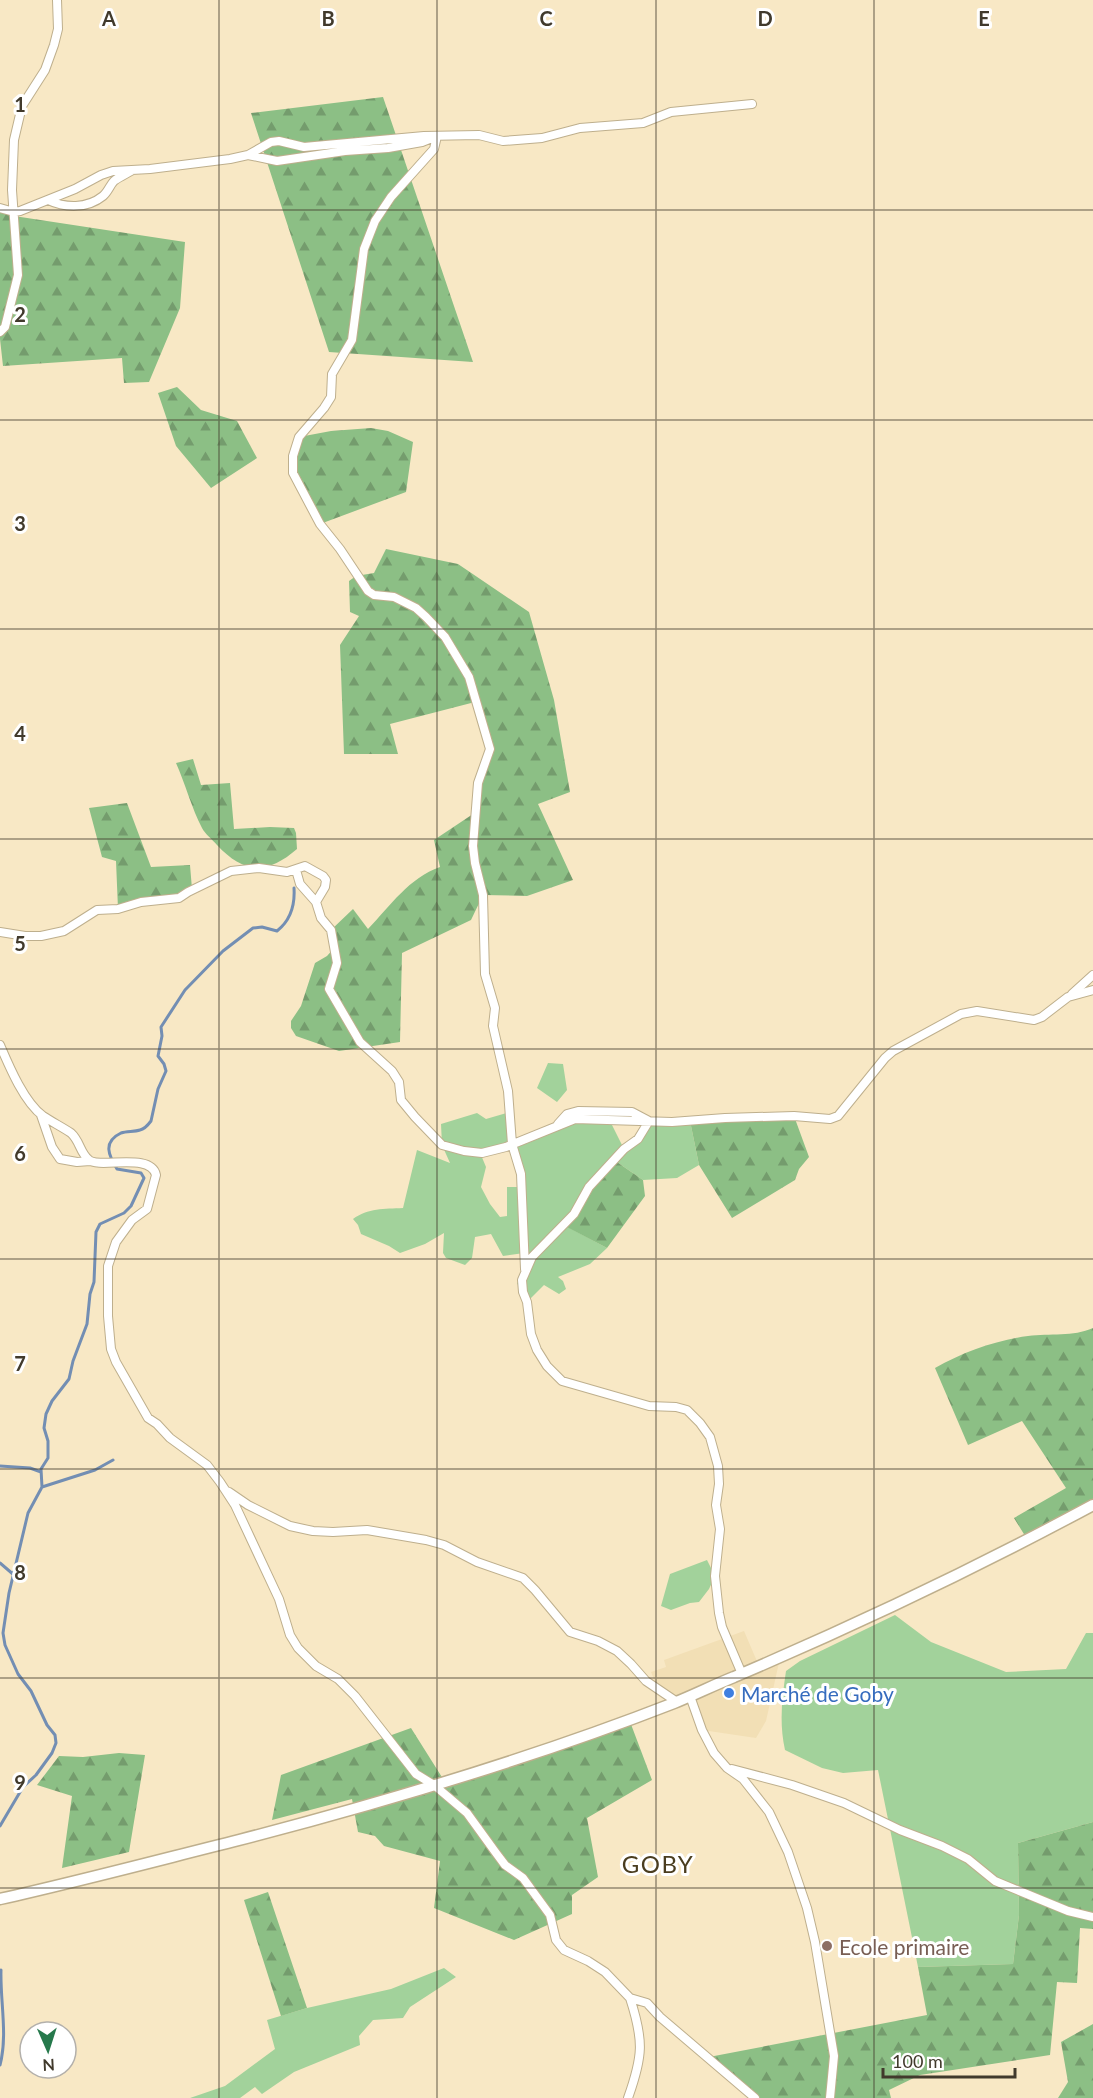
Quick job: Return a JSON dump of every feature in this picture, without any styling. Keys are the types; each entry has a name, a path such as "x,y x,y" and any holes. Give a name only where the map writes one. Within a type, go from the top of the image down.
{"main road":[{"path":"0,1899 94,1878 291,1827 533,1754 677,1702 809,1646 1093,1505"}],"street":[{"path":"0,332 5,327 18,275 12,190 14,140 22,106 45,70 54,45 58,29 57,0"},
{"path":"248,155 271,142 279,141 304,147 424,136 479,135 503,141 542,138 580,128 643,123 671,112 752,104"},
{"path":"0,208 14,212 75,189 113,171 248,155 277,162 422,142 437,136"},
{"path":"437,136 434,149 391,197 375,221 364,249 355,333 332,374 331,397 299,437 293,456 293,473 320,524 368,591 374,595 394,597 416,608 444,637 458,658 472,688 483,732 490,749 478,783 473,846 483,895 485,975 495,1008 493,1026 508,1091 512,1144 521,1174 525,1269"},
{"path":"48,200 60,206 74,207 97,200 105,195 115,181 132,170"},
{"path":"0,932 41,936 64,930 97,910 118,909 141,902 179,898 231,871 259,868 287,872 305,866 311,868 326,880 325,887 316,902"},
{"path":"296,870 300,884 316,902 321,918 331,930 337,963 329,989 360,1042 392,1071 399,1082 401,1100 415,1117 442,1145 464,1151 482,1153 512,1144 575,1119 672,1122 794,1116 830,1119 838,1116 893,1051 953,1016 977,1011 1034,1020 1042,1017 1093,975"},
{"path":"1068,997 1093,990"},
{"path":"0,1045 18,1083 41,1115 52,1147 60,1159 96,1163 123,1161 151,1166 155,1170 156,1175 147,1209 132,1220 116,1242 109,1258 108,1316 111,1349 116,1362 148,1418 207,1465 235,1505 279,1599 290,1635 298,1648 316,1665 338,1679 416,1773 467,1813 496,1853 505,1864 523,1878 550,1915 560,1946 605,1972 630,1998 641,2047 635,2079 628,2098"},
{"path":"41,1115 71,1133 90,1161"},
{"path":"649,1121 638,1139 624,1149 589,1187 574,1214 532,1257 525,1269 522,1286 527,1302 531,1334 537,1350 547,1366 562,1381 649,1406 676,1407 687,1410 710,1437 718,1466 719,1484 716,1505 720,1529 715,1576 719,1613 722,1628 742,1674"},
{"path":"225,1490 248,1505 290,1526 313,1531 367,1530 426,1540 444,1545 477,1562 523,1578 570,1632 598,1641 617,1651 632,1664 645,1681 677,1702"},
{"path":"690,1696 702,1730 714,1753 728,1768 743,1779 769,1812 782,1838 807,1908 834,2056 830,2098"},
{"path":"728,1768 792,1785 844,1803 968,1859 994,1881 1068,1911 1093,1917"},
{"path":"630,1998 647,2002 660,2017 755,2098"}],"shaded area":[{"path":"744,1631 759,1666 780,1658 766,1721 756,1738 702,1730 690,1696 677,1702 658,1689 651,1672 666,1667 664,1660"}],"green space":[{"path":"383,97 473,362 329,352 251,113"},
{"path":"0,208 14,216 185,242 180,308 149,382 124,383 122,358 3,366 0,339"},
{"path":"177,387 201,410 237,421 257,458 211,488 176,446 158,393"},
{"path":"371,428 388,431 413,442 406,492 320,524 293,465 299,437 331,431"},
{"path":"386,549 458,564 529,612 554,700 570,792 538,804 573,880 527,896 483,895 471,920 402,953 400,1042 339,1051 296,1036 291,1028 291,1021 301,1006 315,963 327,956 335,947 331,930 353,909 368,929 410,885 440,867 434,840 476,812 478,783 489,756 475,702 390,724 398,754 344,754 340,645 359,616 350,612 349,581 356,576 374,573"},
{"path":"193,759 201,785 230,783 234,829 294,828 297,849 276,863 256,868 237,862 227,855 202,828 176,763"},
{"path":"127,803 151,867 190,865 192,889 179,898 118,909 116,861 102,857 89,808"},
{"path":"548,1063 563,1064 567,1090 557,1102 537,1088"},
{"path":"510,1112 514,1140 562,1124 609,1119 624,1149 638,1139 649,1121 690,1121 699,1165 677,1178 643,1180 614,1160 564,1225 607,1248 590,1264 558,1277 563,1281 566,1289 559,1294 544,1285 527,1302 517,1283 522,1280 524,1253 503,1256 491,1234 475,1237 472,1258 465,1265 446,1258 443,1253 444,1233 425,1244 400,1253 361,1234 353,1219 370,1211 403,1208 417,1150 450,1163 442,1145 441,1124 477,1113 486,1119","holes":["511,1147 519,1174 519,1187 507,1187 507,1216 500,1217 481,1187 486,1167 481,1155"]},
{"path":"794,1116 809,1157 799,1169 795,1180 732,1218 699,1165 690,1121"},
{"path":"614,1160 643,1180 645,1196 607,1248 563,1225 589,1187"},
{"path":"1093,1328 1093,1505 1027,1539 1014,1518 1066,1488 1022,1421 968,1445 935,1368 969,1352 1004,1340 1078,1333"},
{"path":"707,1560 715,1576 699,1602 671,1610 661,1606 670,1574"},
{"path":"895,1615 931,1642 1006,1672 1066,1669 1086,1633 1093,1633 1093,1822 1018,1843 1019,1915 1013,1964 918,1967 878,1770 843,1773 822,1768 785,1750 782,1701 786,1671 800,1661"},
{"path":"629,1719 652,1780 587,1818 598,1877 572,1895 572,1914 514,1940 434,1908 440,1861 384,1846 375,1836 358,1832 352,1799 272,1820 281,1775 411,1728 445,1782"},
{"path":"119,1753 145,1755 129,1852 62,1868 72,1796 37,1785 59,1756 83,1757"},
{"path":"1093,1822 1093,1929 1080,1928 1077,1983 1057,1982 1050,2055 920,2075 889,2090 891,2098 754,2098 709,2057 927,2015 918,1967 1013,1964 1019,1915 1018,1843"},
{"path":"268,1892 307,2008 281,2016 244,1900"},
{"path":"444,1968 456,1977 410,2007 403,2018 373,2020 359,2036 360,2045 294,2072 262,2094 255,2087 240,2098 190,2098 225,2086 275,2049 267,2020 307,2008 391,1989"},
{"path":"1093,2024 1093,2098 1058,2098 1068,2082 1061,2042"}],"waterway":[{"path":"0,1826 23,1787 36,1775 52,1753 56,1743 55,1735 47,1725 31,1691 18,1674 5,1645 3,1633 9,1593 28,1513 42,1487 41,1469 48,1458 48,1441 44,1428 46,1414 52,1401 69,1379 87,1324 90,1294 94,1282 96,1232 100,1224 124,1213 131,1206 144,1178 141,1173 117,1169 110,1154 109,1145 121,1133 142,1129 151,1121 158,1089 166,1071 158,1056 162,1036 161,1027 185,990 223,951 253,928 262,927 277,931 282,927 291,911 294,888"},
{"path":"42,1487 95,1470 113,1460"},
{"path":"0,1466 30,1468 41,1472"},
{"path":"0,1563 14,1575"},
{"path":"0,2065 4,2030 1,1970"}],"place":[{"name":"Marché de Goby","path":"729,1693"},
{"name":"Ecole primaire","path":"827,1946"}],"district":[{"name":"GOBY","path":"658,1863"}]}
